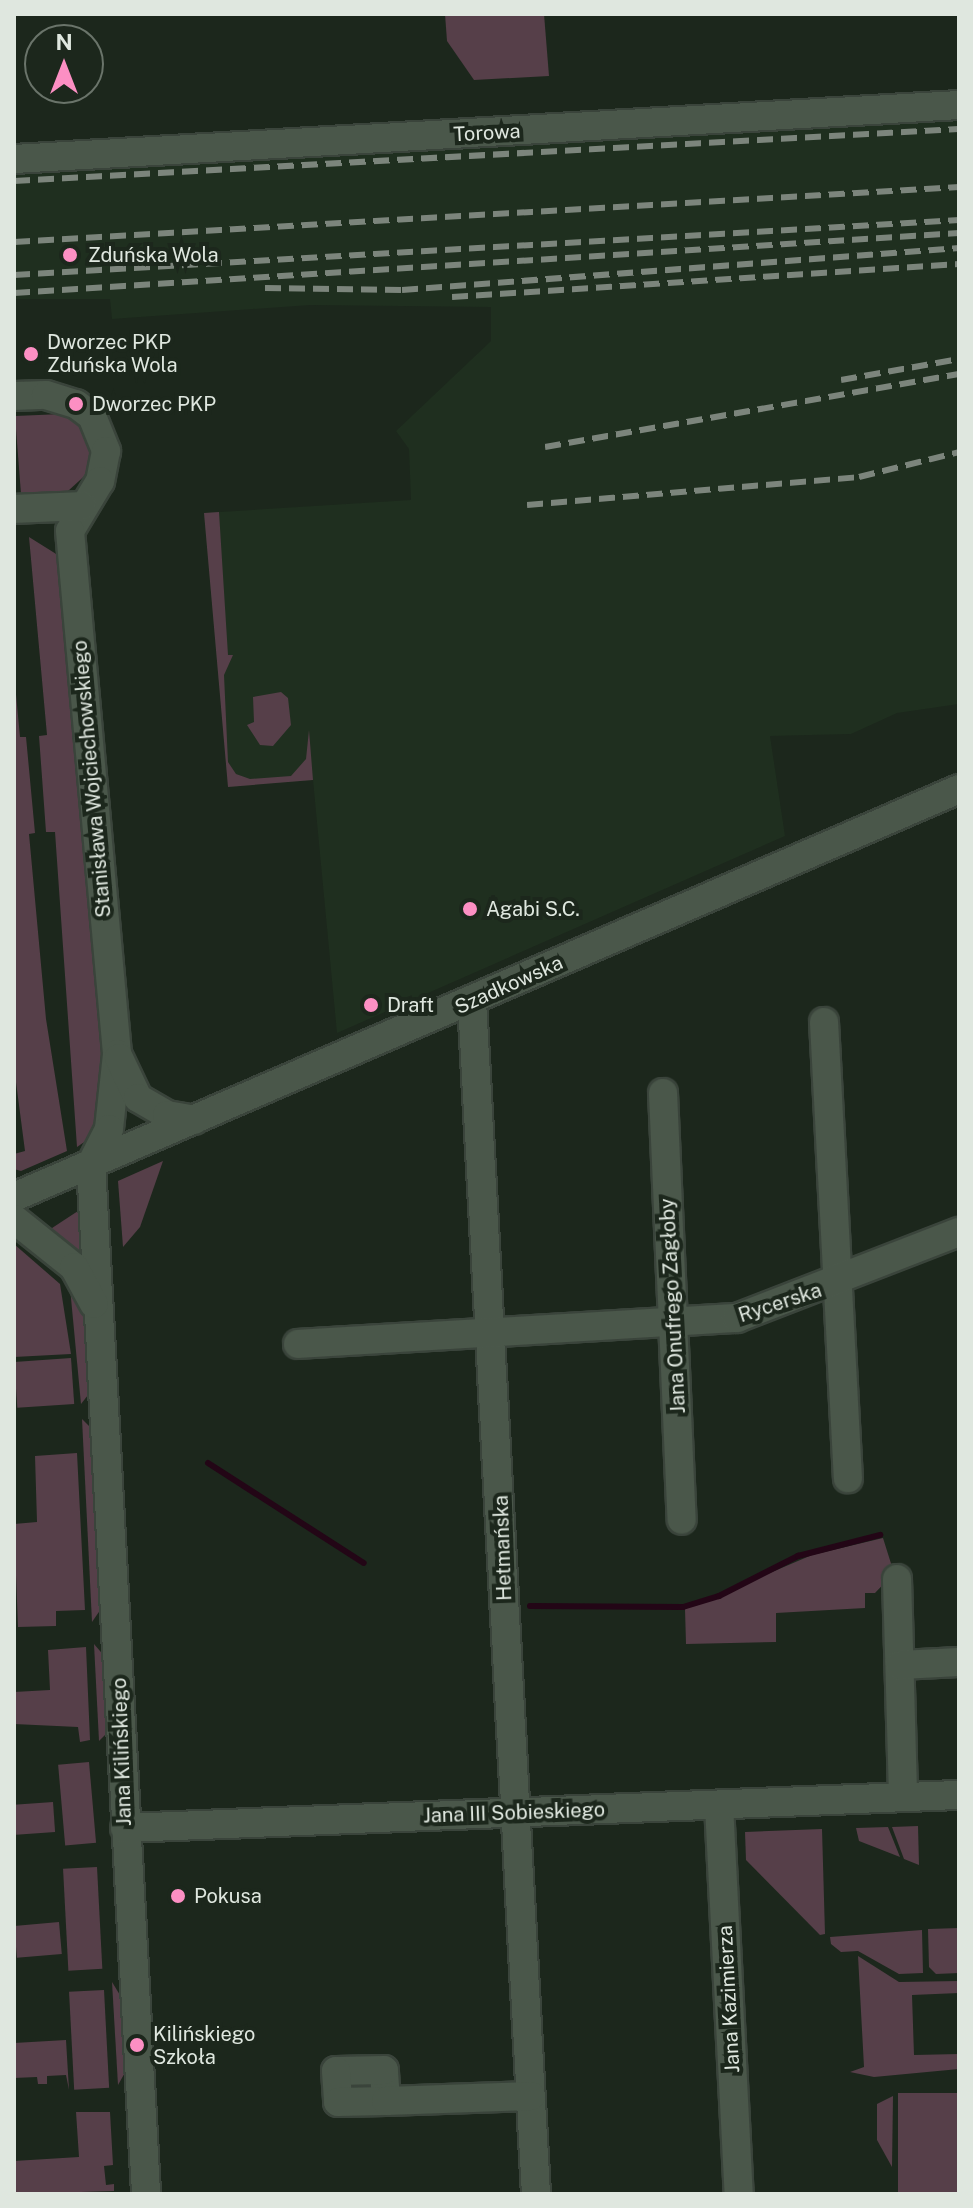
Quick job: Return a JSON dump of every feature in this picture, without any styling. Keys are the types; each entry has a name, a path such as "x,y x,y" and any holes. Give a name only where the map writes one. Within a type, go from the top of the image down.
{"street":[{"name":"Torowa","path":"14,159 959,105"},
{"name":"Stanisława Wojciechowskiego","path":"14,396 62,398 92,416 103,433 104,468 82,506 70,538 117,1054 109,1129 91,1164"},
{"path":"14,509 82,506"},
{"name":"Szadkowska","path":"14,1197 959,789"},
{"name":"Hetmańska","path":"472,1001 494,1336 536,2194"},
{"path":"824,1022 848,1478"},
{"name":"Stanisława Wojciechowskiego","path":"117,1054 138,1098 167,1115 195,1120"},
{"name":"Jana Onufrego Zagłoby","path":"663,1093 682,1520"},
{"name":"Jana Kilińskiego","path":"91,1164 146,2194"},
{"name":"Jana Kilińskiego","path":"14,1219 74,1267 97,1309"},
{"name":"Rycerska","path":"298,1344 494,1336 737,1318 836,1284 959,1232"},
{"path":"897,1579 903,1797"},
{"path":"900,1665 959,1662"},
{"name":"Jana III Sobieskiego","path":"125,1828 959,1795"},
{"name":"Jana Kazimierza","path":"719,1805 739,2194"},
{"path":"386,2101 531,2096"}],"shaded area":[{"path":"445,14 544,14 549,76 474,80 447,41"},
{"path":"959,117 959,704 897,713 851,734 770,736 785,836 337,1033 313,780 228,787 204,513 411,500 409,449 396,431 491,341 491,307 310,305 112,319 110,299 14,299 14,173"},
{"path":"62,414 83,424 93,446 90,471 68,491 21,494 15,416"},
{"path":"219,512 228,655 233,655 224,675 228,762 236,774 250,779 291,776 306,759 309,730 313,780 228,787 204,513"},
{"path":"29,537 61,557 106,1089 93,1136 77,1147 55,832 46,832 39,736 47,735"},
{"path":"14,673 20,737 26,737 35,833 29,834 46,1019 67,1151 21,1171 14,1169 14,1154 25,1151 14,1067"},
{"path":"281,692 288,698 291,725 273,746 260,745 247,725 254,722 253,697"},
{"path":"163,1161 140,1227 123,1247 118,1181"},
{"path":"78,1211 81,1243 82,1263 49,1230"},
{"path":"14,1244 60,1284 71,1354 14,1357"},
{"path":"69,1277 85,1315 92,1390 81,1404"},
{"path":"71,1358 74,1404 17,1408 14,1362"},
{"path":"82,1419 94,1431 103,1606 92,1622"},
{"path":"77,1453 85,1610 56,1611 56,1626 18,1627 14,1524 37,1522 35,1456"},
{"path":"883,1538 894,1573 875,1593 865,1593 865,1608 776,1613 776,1642 686,1644 685,1609 812,1555"},
{"path":"94,1644 106,1658 110,1730 99,1741"},
{"path":"86,1647 90,1740 80,1742 78,1727 14,1724 14,1692 50,1690 48,1650"},
{"path":"89,1762 96,1843 65,1845 58,1765"},
{"path":"53,1802 55,1832 16,1835 14,1805"},
{"path":"918,1826 919,1865 904,1859 892,1827"},
{"path":"888,1827 900,1857 859,1841 856,1828"},
{"path":"822,1829 825,1934 820,1935 746,1860 745,1832"},
{"path":"97,1867 102,1969 68,1971 63,1869"},
{"path":"59,1922 62,1954 17,1958 14,1926"},
{"path":"959,1928 959,1973 936,1974 929,1967 928,1929"},
{"path":"922,1930 923,1973 899,1974 858,1951 841,1952 831,1944 830,1937"},
{"path":"858,1956 899,1982 959,1981 959,1993 912,1995 914,2055 959,2054 959,2069 874,2077 850,2072 864,2067"},
{"path":"112,1982 123,2000 127,2069 118,2085"},
{"path":"104,1990 109,2088 74,2090 69,1992"},
{"path":"66,2040 69,2090 66,2075 47,2076 47,2084 38,2084 37,2077 14,2078 14,2043"},
{"path":"898,2093 959,2093 959,2194 898,2194"},
{"path":"893,2096 892,2167 877,2140 877,2104"},
{"path":"76,2112 110,2112 113,2165 104,2166 106,2185 114,2184 114,2191 14,2194 14,2161 79,2157"}],"waterway":[{"path":"208,1463 364,1563"},
{"path":"530,1606 683,1607 719,1596 798,1556 880,1535"}],"railway":[{"path":"14,181 959,129"},
{"path":"14,242 959,187"},
{"path":"14,275 959,220"},
{"path":"14,293 959,233"},
{"path":"265,288 402,290 959,248"},
{"path":"452,297 959,264"},
{"path":"841,380 959,359"},
{"path":"545,447 959,374"},
{"path":"527,505 859,477 959,452"}],"place":[{"name":"Zduńska Wola","path":"70,255"},
{"name":"Dworzec PKP Zduńska Wola","path":"31,354"},
{"name":"Dworzec PKP","path":"76,404"},
{"name":"Agabi S.C.","path":"470,909"},
{"name":"Draft","path":"371,1005"},
{"name":"Pokusa","path":"178,1896"},
{"name":"Kilińskiego Szkoła","path":"137,2045"}]}
